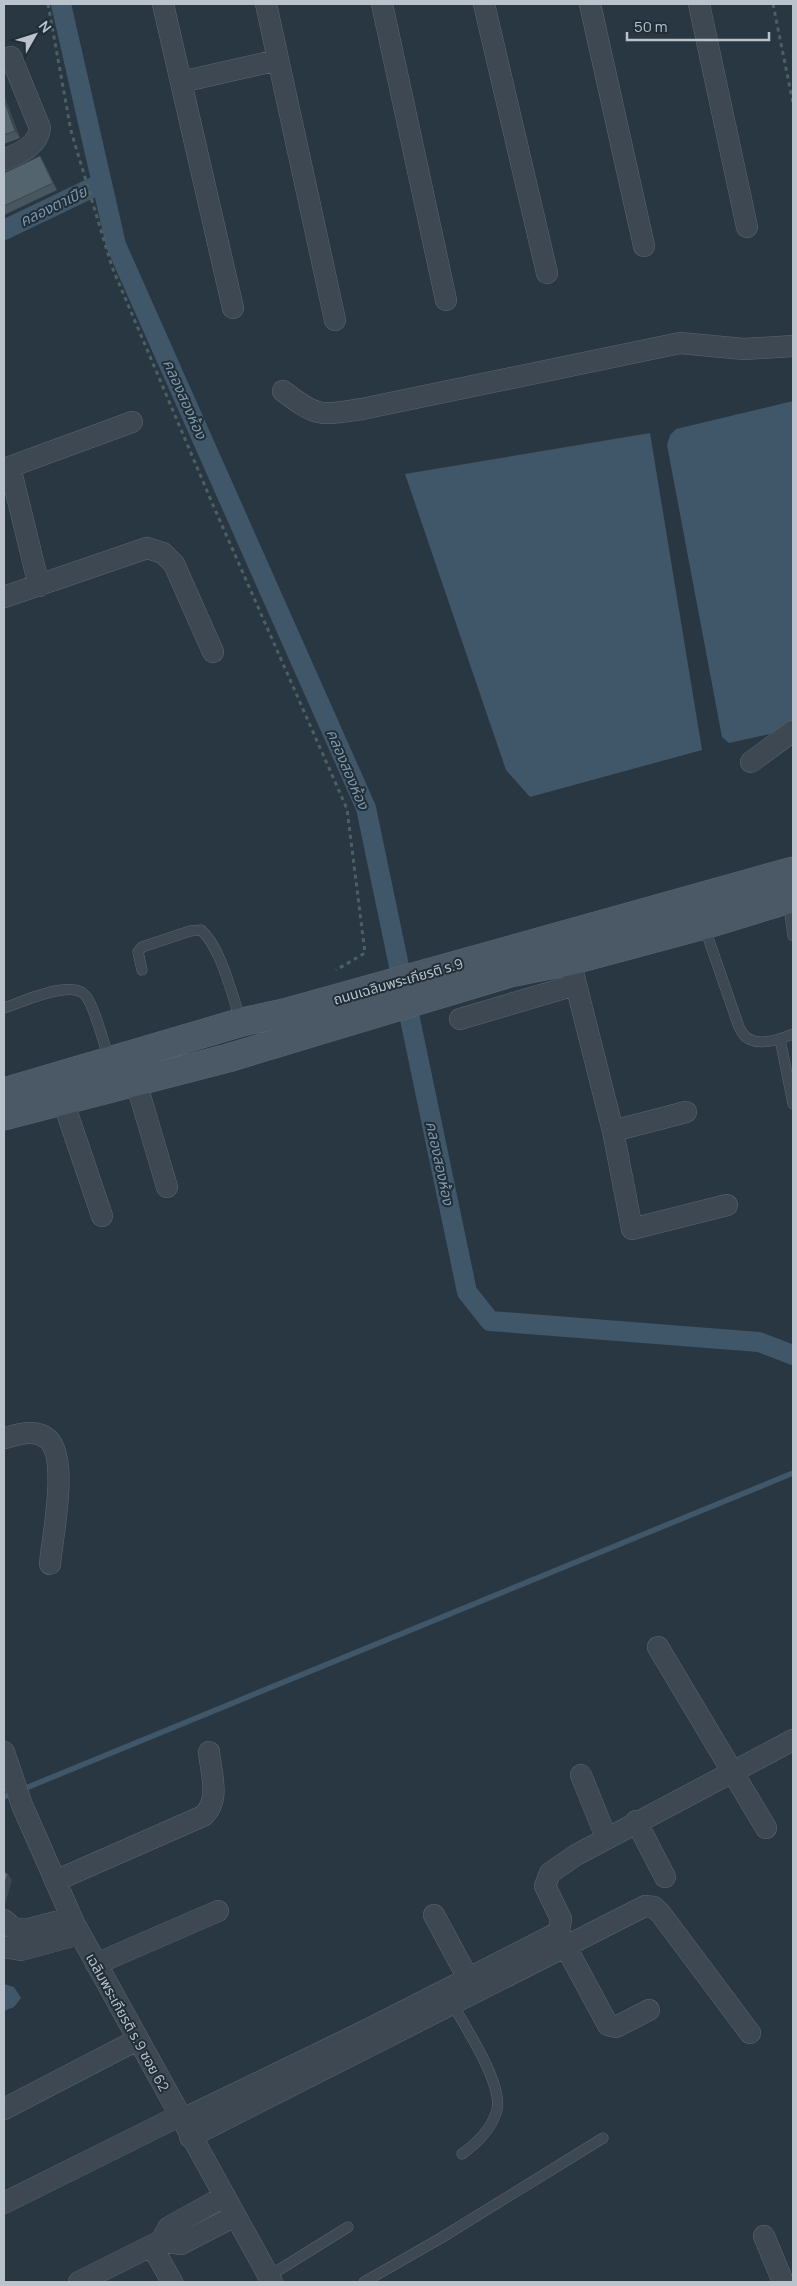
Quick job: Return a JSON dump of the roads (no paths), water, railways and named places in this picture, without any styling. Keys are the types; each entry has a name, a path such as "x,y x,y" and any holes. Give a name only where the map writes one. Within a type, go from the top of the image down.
{"main road":[{"name":"ถนนเฉลิมพระเกียรติ ร.9","path":"4,1116 228,1058 288,1026 507,962 699,912 788,886"},
{"name":"ถนนเฉลิมพระเกียรติ ร.9","path":"507,962 572,973 699,912"},
{"name":"ถนนเฉลิมพระเกียรติ ร.9","path":"4,1092 242,1022 288,1026"}],"street":[{"path":"163,4 233,308"},
{"path":"266,4 335,320"},
{"path":"382,4 446,300"},
{"path":"484,4 547,273"},
{"path":"590,4 644,246"},
{"path":"699,4 747,227"},
{"path":"4,160 31,146 39,138 40,128 11,57"},
{"path":"181,82 278,60"},
{"path":"283,391 306,409 325,414 362,409 680,343 744,349 793,346"},
{"path":"40,586 7,468 132,422"},
{"path":"4,597 147,548 163,553 174,564 213,652"},
{"path":"751,762 793,731"},
{"path":"460,1019 572,973 613,1131 632,1229 727,1205"},
{"path":"136,1082 167,1187"},
{"path":"63,1101 102,1216"},
{"path":"613,1131 686,1112"},
{"path":"4,1438 31,1432 45,1436 54,1445 58,1454 59,1478 50,1564"},
{"path":"658,1647 766,1828"},
{"path":"183,2124 559,1932 562,1919 545,1886 546,1880 556,1869 606,1837 793,1740"},
{"path":"55,1881 203,1816 210,1810 214,1801 209,1752"},
{"name":"เฉลิมพระเกียรติ ร.9 ซอย 62","path":"5,1756 22,1805 75,1926 270,2279"},
{"path":"581,1775 606,1837"},
{"path":"636,1821 665,1877"},
{"path":"4,2203 453,2005 644,1906 654,1907 661,1914 750,2033"},
{"path":"96,1964 218,1911"},
{"path":"434,1915 468,1978"},
{"path":"4,1920 13,1928 26,1930 75,1926"},
{"path":"4,1947 21,1950 75,1926"},
{"path":"566,1947 608,2025 616,2027 649,2010"},
{"path":"4,2109 137,2040"},
{"path":"79,2282 157,2243 169,2227 225,2196"},
{"path":"157,2243 181,2244 235,2216"},
{"path":"764,2236 783,2282"},
{"path":"157,2243 172,2282"}],"lane":[{"path":"788,886 793,936"},
{"path":"699,912 739,1027 746,1037 758,1042 780,1039 793,1034"},
{"path":"142,970 138,952 142,947 190,931 201,930 206,934 217,955 242,1022"},
{"path":"4,1008 60,989 72,988 80,990 90,1003 110,1062"},
{"path":"780,1039 793,1104"},
{"path":"453,2005 481,2053 496,2092 497,2108 484,2136 462,2154"},
{"path":"364,2282 442,2238 603,2138"},
{"path":"270,2279 348,2227"}],"water":[{"path":"793,401 793,721 770,734 729,743 722,737 667,445 670,435 676,429"},
{"path":"650,433 702,750 530,797 506,770 405,474"},
{"path":"4,1984 14,1987 21,1998 14,2007 4,2011"}],"waterway":[{"name":"คลองสองห้อง","path":"61,4 116,245 366,808 467,1292 490,1321 759,1342 793,1355"},
{"name":"คลองตาเปีย","path":"4,230 102,183"},
{"path":"4,1797 793,1473"}]}
